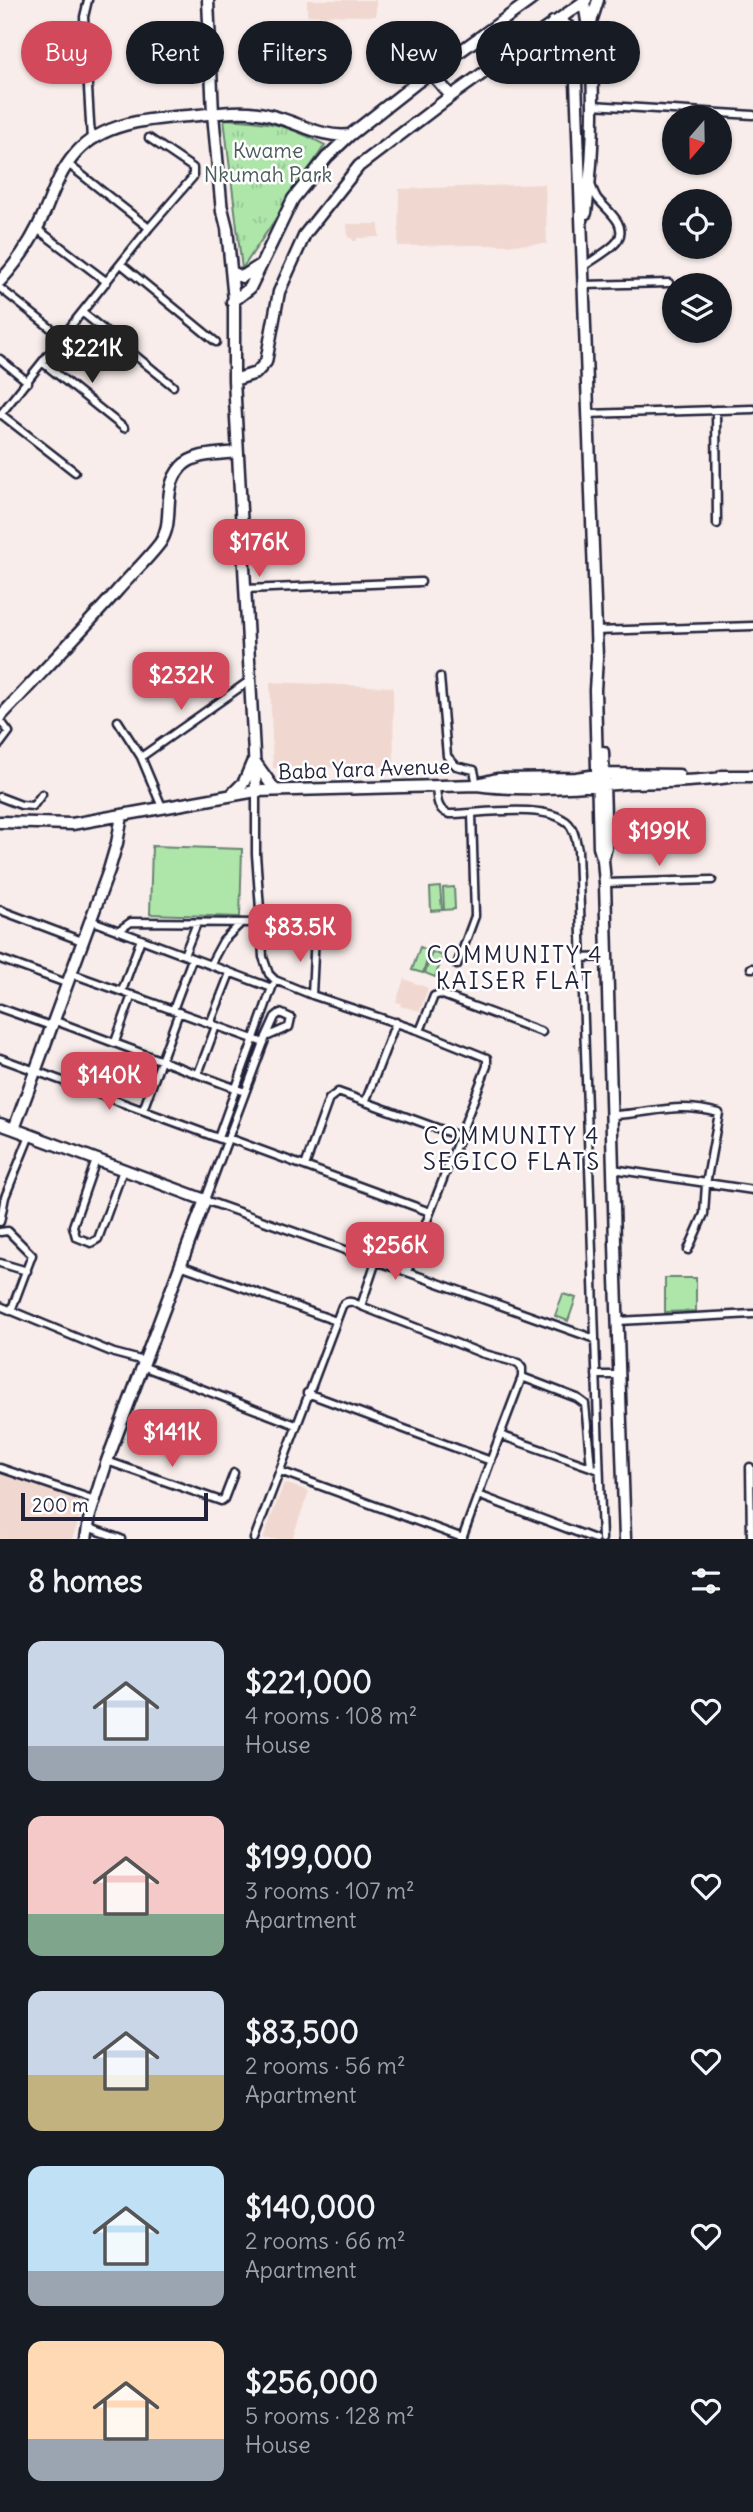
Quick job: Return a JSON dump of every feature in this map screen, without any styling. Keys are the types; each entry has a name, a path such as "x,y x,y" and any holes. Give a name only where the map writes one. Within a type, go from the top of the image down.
{"main road":[{"name":"Baba Yara Avenue","path":"208,0 213,114 231,303 256,791 477,785 492,787 601,780"},
{"path":"462,50 531,0"},
{"path":"591,21 598,0"},
{"path":"555,21 585,1 588,21"},
{"path":"234,380 256,373 266,362 279,292 305,234 331,199 359,166 476,78"},
{"path":"231,303 250,288 293,198 327,157 350,135 416,84"},
{"path":"441,84 451,96"},
{"path":"576,84 601,804 606,847 603,860 625,1539"},
{"path":"582,252 590,181 591,84"},
{"path":"0,281 16,263 68,164 91,140 113,129 134,121 257,113 298,123 325,135 350,135"},
{"name":"Baba Yara Avenue","path":"222,208 228,229 232,272 231,303"},
{"path":"232,272 242,276 260,266"},
{"path":"0,718 161,541 167,521 168,493 174,477 184,464 196,458 237,452"},
{"path":"253,758 262,775 275,790"},
{"path":"232,794 244,782 253,758"},
{"path":"600,759 621,774"},
{"path":"600,759 575,782 601,804"},
{"path":"601,780 621,774 753,776"},
{"path":"601,780 628,783 729,777"},
{"path":"601,804 628,783"},
{"path":"0,822 53,825 122,816 256,791"},
{"path":"14,1129 117,843 122,816"},
{"path":"0,1124 205,1200 107,1461 87,1527 86,1539"}],"street":[{"path":"88,0 84,17 91,140"},
{"path":"592,105 753,115"},
{"path":"75,472 1,415 195,174 193,169 149,138"},
{"path":"68,164 149,228"},
{"path":"583,267 612,246 619,239 621,231 619,222 596,196 590,181"},
{"path":"36,228 107,282"},
{"path":"121,264 216,342"},
{"path":"583,285 662,283"},
{"path":"0,288 63,338"},
{"path":"83,313 173,386"},
{"path":"0,359 28,382"},
{"path":"43,363 124,428"},
{"path":"587,414 753,409"},
{"path":"716,410 718,524"},
{"path":"244,589 421,582"},
{"path":"595,631 753,626"},
{"path":"440,677 447,756 456,766 474,770 477,785"},
{"path":"141,757 249,681"},
{"path":"0,718 9,732 0,744"},
{"path":"118,721 141,757 162,807"},
{"path":"436,786 438,805 444,812 540,813 562,819 573,830 578,850 601,1539"},
{"path":"256,791 256,854 265,968 275,980 396,1022 487,1058 487,1066 407,1272"},
{"path":"0,797 21,805 33,806 42,794"},
{"path":"457,965 476,911 472,813"},
{"path":"605,883 712,880"},
{"path":"0,910 82,941"},
{"path":"90,920 272,988"},
{"path":"118,930 131,922 261,923"},
{"path":"184,955 198,923"},
{"path":"210,965 223,941 240,924"},
{"path":"312,995 315,934"},
{"path":"122,991 141,939"},
{"path":"582,958 606,957"},
{"path":"0,959 66,983"},
{"path":"143,1110 162,1060 192,959"},
{"path":"71,972 254,1040 265,1040 205,1200 595,1339"},
{"path":"198,1074 230,973"},
{"path":"218,1138 275,980"},
{"path":"420,1031 434,996 440,994 542,1032"},
{"path":"115,1042 132,995"},
{"path":"0,1008 115,1042 245,1092"},
{"path":"366,1101 396,1022"},
{"path":"0,1058 430,1212"},
{"path":"305,1166 331,1096 341,1092 459,1136"},
{"path":"611,1115 675,1107 719,1113 706,1184 704,1214 688,1250"},
{"path":"0,1222 5,1197 30,1135"},
{"path":"96,1160 73,1226 76,1237 86,1242 91,1243 98,1239 123,1170"},
{"path":"613,1169 753,1190"},
{"path":"0,1232 8,1231 30,1252 32,1258 11,1311"},
{"path":"360,1306 376,1261"},
{"path":"0,1263 27,1271"},
{"path":"180,1265 336,1321"},
{"path":"254,1539 307,1393 344,1303 352,1301 481,1353 518,1363 522,1368 522,1377 463,1539 280,1471"},
{"path":"0,1306 296,1425"},
{"path":"618,1321 753,1314"},
{"path":"596,1375 621,1375"},
{"path":"522,1377 577,1398 585,1404 590,1467"},
{"path":"307,1393 491,1461"},
{"path":"500,1435 599,1470"},
{"path":"107,1461 221,1501 234,1473"},
{"path":"750,1467 751,1539"},
{"path":"0,1468 95,1500"},
{"path":"478,1496 595,1539"},
{"path":"87,1527 121,1539"}],"shaded area":[{"path":"307,0 376,0 376,16 307,15"},
{"path":"545,184 547,244 398,246 399,189"},
{"path":"347,224 379,224 379,237 357,238 357,241 353,241 348,238"},
{"path":"270,682 393,687 394,767 273,768"},
{"path":"404,979 428,988 420,1011 400,1006 401,1003 396,1002"},
{"path":"0,1471 86,1502 72,1539 0,1539"},
{"path":"284,1483 309,1491 292,1539 263,1539"}],"green space":[{"name":"Kwame Nkumah Park","path":"224,119 276,125 299,132 325,145 242,269"},
{"path":"152,846 242,849 240,917 150,914"},
{"path":"440,887 442,910 431,911 430,888"},
{"path":"454,887 455,909 444,910 443,888"},
{"path":"420,947 430,951 423,973 412,970"},
{"path":"432,952 443,956 435,977 425,973"},
{"path":"665,1278 696,1278 696,1311 665,1312"},
{"path":"563,1294 576,1298 568,1321 555,1316"}],"district":[{"name":"COMMUNITY 4 KAISER FLAT","path":"515,967"},
{"name":"COMMUNITY 4 SEGICO FLATS","path":"512,1148"}]}
